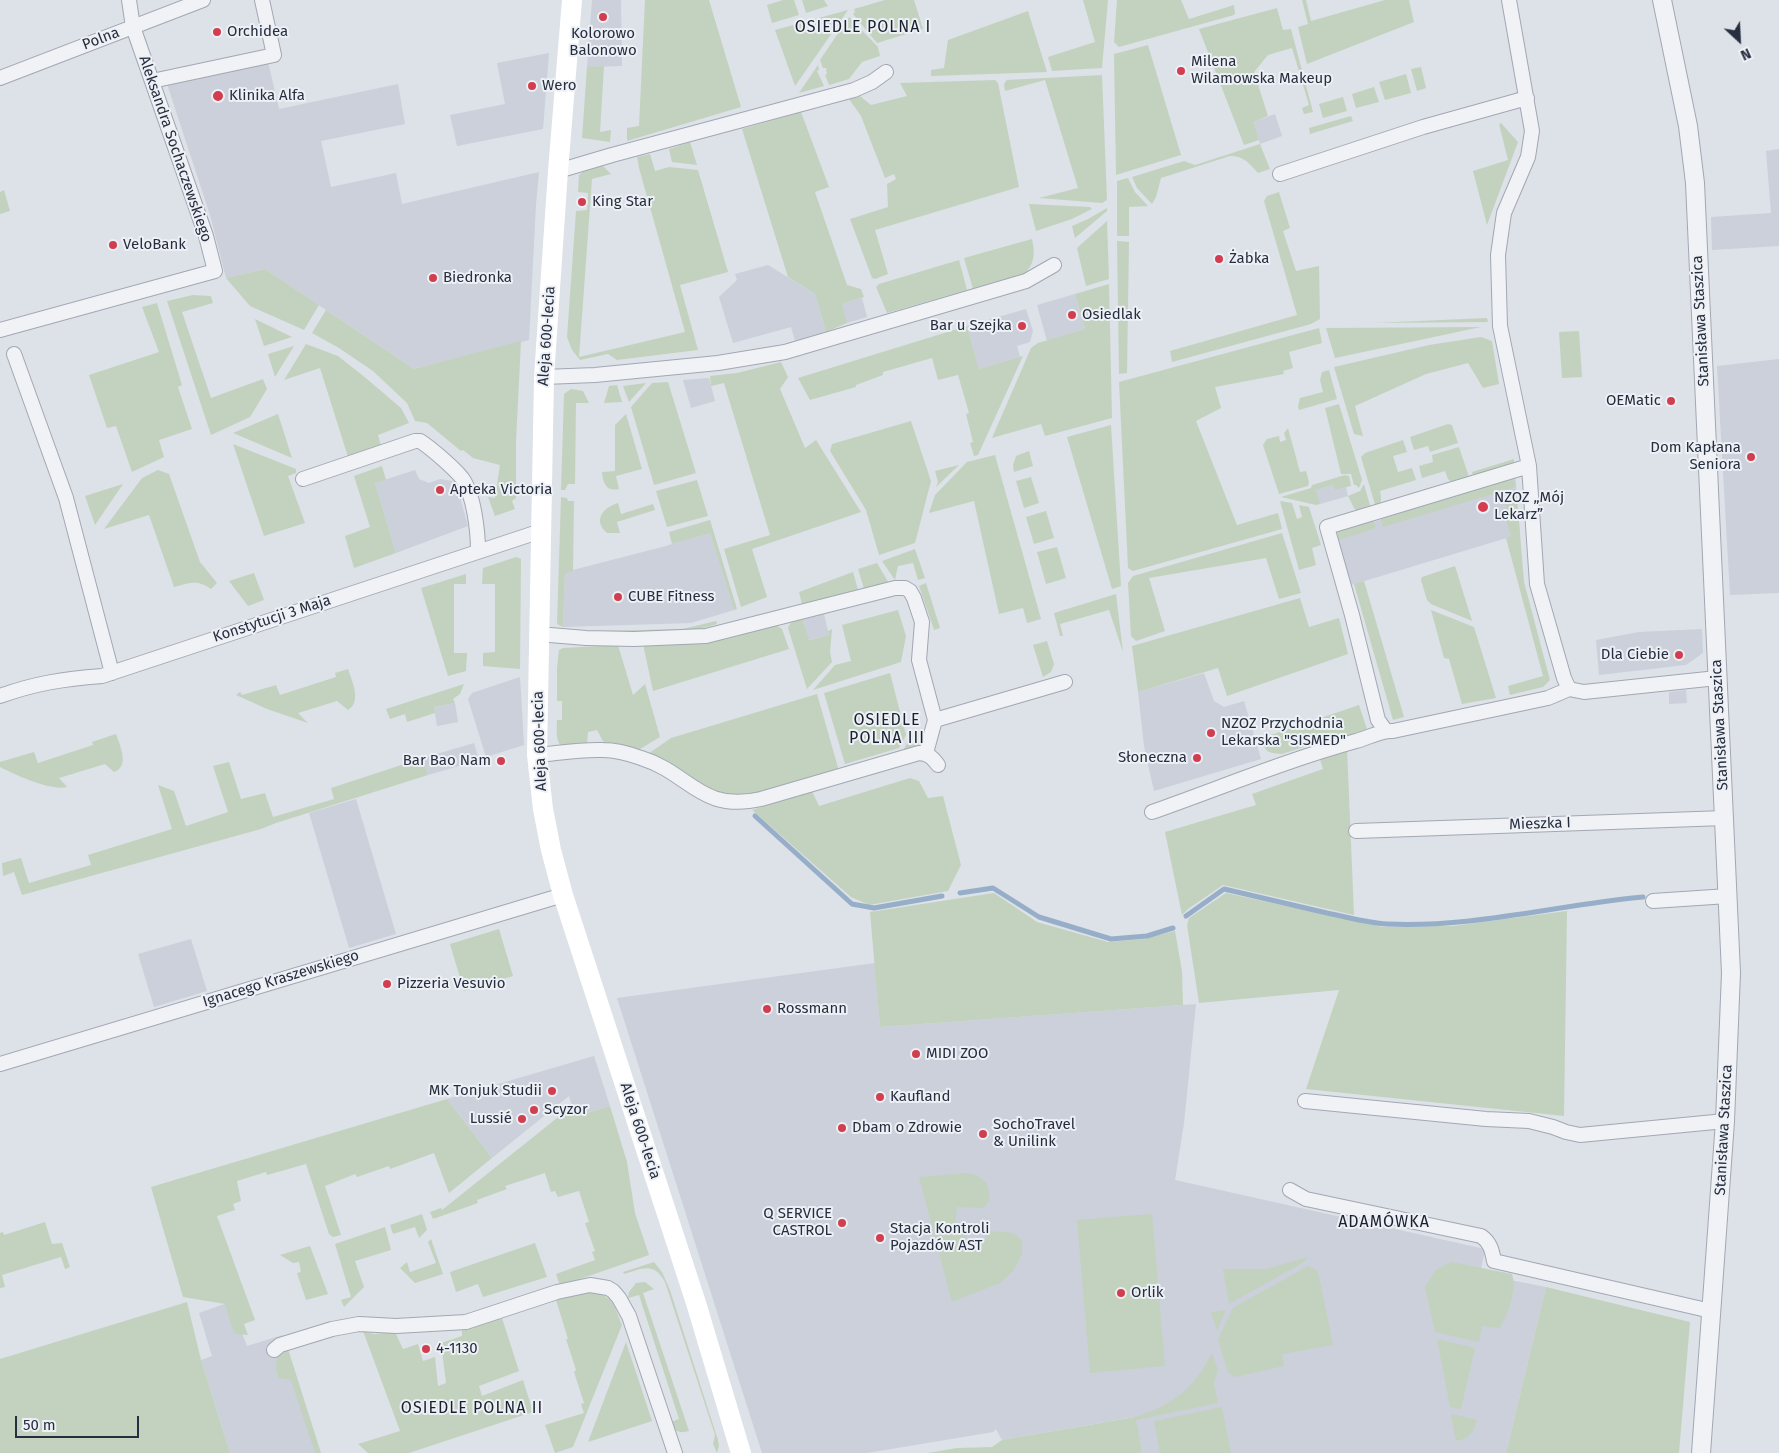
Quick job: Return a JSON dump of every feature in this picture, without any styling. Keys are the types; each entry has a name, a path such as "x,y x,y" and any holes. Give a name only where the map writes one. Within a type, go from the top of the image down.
{"main road":[{"name":"Aleja 600-lecia","path":"572,0 544,377 537,755 543,809 563,895 699,1312 742,1453"}],"street":[{"name":"Aleksandra Sochaczewskiego","path":"0,330 215,271 206,236 133,27 128,0"},
{"name":"Polna","path":"0,78 203,0"},
{"path":"152,81 274,55 262,0"},
{"path":"1509,0 1532,131 1528,157 1504,213 1498,255 1500,326 1530,466 1538,584 1564,678 1569,688"},
{"name":"Stanisława Staszica","path":"1662,0 1688,126 1695,183 1731,973 1725,1121 1701,1453"},
{"path":"558,171 854,90 872,82 886,72"},
{"path":"1280,174 1423,127 1527,98"},
{"path":"544,377 595,375 733,362 785,352 1026,280 1054,265"},
{"path":"14,354 66,498 112,673"},
{"path":"303,479 420,441 461,478 467,488 476,527 478,551"},
{"path":"1386,731 1378,720 1352,615 1327,527 1530,466"},
{"name":"Konstytucji 3 Maja","path":"0,696 28,686 62,679 102,676 112,673 478,551 541,532"},
{"path":"538,634 634,639 706,636 895,588 905,588 910,590 922,622 919,660 935,720 926,753"},
{"path":"1152,812 1337,746 1386,731 1393,732 1548,698 1569,688 1584,692 1717,678"},
{"path":"935,720 1065,682"},
{"path":"537,755 604,750 641,758 657,765 713,799 736,802 761,799 918,753 926,753 938,765"},
{"name":"Mieszka I","path":"1356,831 1724,818"},
{"name":"Ignacego Kraszewskiego","path":"0,1064 563,895"},
{"path":"1653,901 1728,896"},
{"path":"1305,1101 1486,1119 1529,1121 1553,1126 1566,1132 1580,1135 1725,1121"},
{"path":"1290,1190 1306,1199 1481,1236 1487,1240 1494,1261 1711,1311"},
{"path":"274,1350 280,1345 319,1333 359,1324 396,1326 466,1322 557,1292 590,1285 608,1288 619,1298 629,1316 675,1453"}],"shaded area":[{"path":"592,0 621,0 622,66 587,67"},
{"path":"549,53 543,129 457,146 450,115 505,104 497,63"},
{"path":"268,62 279,109 398,84 405,124 321,141 331,187 396,173 402,204 539,172 529,340 414,369 265,269 226,278 210,215 167,84"},
{"path":"1275,114 1282,136 1260,144 1254,122"},
{"path":"1779,149 1779,246 1712,250 1711,217 1771,213 1766,151"},
{"path":"768,265 815,294 826,332 795,341 791,327 733,343 719,297 737,280 735,274"},
{"path":"1075,294 1085,329 1047,341 1037,305"},
{"path":"862,298 867,317 847,323 841,304"},
{"path":"1026,309 1033,331 1030,342 1017,346 1020,357 979,369 967,326"},
{"path":"1779,359 1779,593 1730,595 1717,366"},
{"path":"709,378 715,401 691,408 683,380"},
{"path":"415,470 419,479 429,483 440,479 452,481 457,487 468,526 396,553 375,483"},
{"path":"1515,474 1520,534 1348,586 1335,535"},
{"path":"1333,485 1334,490 1346,487 1348,496 1320,504 1315,490"},
{"path":"710,532 734,610 691,623 563,627 565,572 666,546"},
{"path":"823,610 829,635 808,640 801,613"},
{"path":"1702,629 1703,653 1686,665 1599,675 1596,640 1639,632"},
{"path":"1204,673 1214,701 1224,707 1244,701 1261,759 1154,791 1144,746 1138,692"},
{"path":"520,677 524,745 486,757 468,699 472,693"},
{"path":"1686,690 1687,703 1669,704 1669,692"},
{"path":"455,703 458,722 437,726 434,707"},
{"path":"474,743 479,760 428,775 423,758"},
{"path":"356,799 396,934 349,948 309,813"},
{"path":"191,939 207,991 154,1007 138,954"},
{"path":"875,963 880,1027 1196,1004 1184,1123 1175,1180 1485,1249 1480,1274 1546,1287 1506,1453 1142,1453 1134,1417 1002,1440 996,1429 993,1432 867,1453 762,1453 617,998"},
{"path":"594,1056 610,1106 575,1116 569,1096 492,1158 447,1099"},
{"path":"230,1302 247,1346 283,1335 319,1453 230,1453 201,1360 212,1356 199,1313"}],"green space":[{"path":"645,0 709,0 741,107 627,141 627,128 639,126"},
{"path":"783,0 794,0 799,15 772,23 767,5"},
{"path":"802,0 824,0 828,6 806,13"},
{"path":"885,0 914,0 923,29 877,43 853,14 855,12 854,9"},
{"path":"1083,0 1108,0 1102,68 1052,71 1048,57 1095,42"},
{"path":"1117,0 1181,0 1189,19 1234,5 1235,13 1234,15 1119,47 1114,42"},
{"path":"1302,0 1306,0 1311,21 1385,0 1409,0 1414,22 1307,64 1298,27 1308,24"},
{"path":"1277,8 1283,30 1291,29 1313,112 1304,114 1302,108 1309,105 1292,48 1268,55 1254,72 1268,116 1254,122 1259,140 1244,145 1199,29"},
{"path":"848,10 795,86 775,30"},
{"path":"1028,11 1047,72 931,76 931,70 944,68 948,40"},
{"path":"849,17 878,47 880,56 862,62 849,79 829,85 825,75 827,74 826,68 823,68 820,60"},
{"path":"1148,45 1181,155 1116,175 1114,54"},
{"path":"818,65 819,70 817,71 824,86 799,93"},
{"path":"604,66 600,132 611,130 610,142 582,138 587,67"},
{"path":"1421,67 1426,88 1417,91 1411,69"},
{"path":"1406,74 1411,93 1385,100 1379,82"},
{"path":"1102,75 1107,200 1102,203 1039,198 1078,188 1045,80 1005,91 1004,84 1007,80"},
{"path":"995,80 998,83 1019,187 875,230 888,274 875,279 872,278 850,219 888,207 887,184 896,179 894,174 885,178 861,116 849,99 860,96 871,105 907,96 900,83"},
{"path":"1374,87 1379,102 1356,108 1352,94"},
{"path":"1343,97 1347,111 1323,118 1319,104"},
{"path":"801,112 829,187 815,192 847,285 861,289 864,297 842,304 847,323 826,332 815,294 788,277 742,129"},
{"path":"1351,116 1353,121 1310,134 1309,128"},
{"path":"1501,123 1518,142 1487,225 1473,171 1508,160 1499,124"},
{"path":"690,142 697,165 672,162 669,149"},
{"path":"1260,144 1270,169 1258,173 1243,159 1230,156 1161,178 1152,204 1137,188 1132,177 1184,161 1195,165"},
{"path":"650,154 655,171 669,167 698,170 728,272 680,285 698,350 617,360 608,354 580,360 572,350 567,337 576,211 587,210 588,193 578,192 579,175 585,170 603,166 611,174 592,179 579,357 685,332 639,168 637,157"},
{"path":"1128,178 1135,192 1148,206 1129,207 1129,236 1117,236 1117,181"},
{"path":"4,190 10,211 0,214 0,192"},
{"path":"1279,192 1290,228 1283,231 1296,271 1319,266 1320,319 1311,324 1172,362 1170,351 1297,315 1264,201 1267,196"},
{"path":"1029,204 1090,207 1092,209 1072,219 1036,231"},
{"path":"1107,208 1107,211 1075,238 1072,226"},
{"path":"1107,221 1109,279 1086,286 1077,248"},
{"path":"1032,239 1033,258 1028,270 1024,274 973,289 964,258"},
{"path":"1117,241 1129,242 1127,373 1119,374"},
{"path":"959,260 967,290 887,313 876,287 879,284"},
{"path":"265,269 319,305 304,330 250,306 226,278"},
{"path":"1109,284 1112,418 1045,436 1041,424 992,438 1031,348 1038,343 1085,329 1075,294"},
{"path":"193,295 211,296 213,303 182,312 211,398 263,379 267,389 250,417 211,435 167,301"},
{"path":"157,303 182,385 178,387 192,429 159,440 164,457 132,472 116,426 107,428 89,375 159,352 142,307"},
{"path":"326,310 414,369 521,341 516,441 516,498 512,501 515,509 495,516 488,497 495,498 500,465 473,458 463,450 461,451 427,423 415,421 407,403 373,371 339,348 312,333"},
{"path":"1487,318 1488,322 1374,323"},
{"path":"255,319 292,337 264,346"},
{"path":"967,326 979,369 1023,356 978,455 974,456 970,443 973,442 966,414 969,413 958,375 938,380 932,358 883,372 883,375 856,385 856,387 810,400 798,378"},
{"path":"1481,327 1335,358 1326,328"},
{"path":"1319,328 1322,343 1289,352 1293,368 1283,371 1284,374 1215,387 1221,408 1196,421 1237,525 1278,513 1282,529 1133,571 1128,568 1119,382"},
{"path":"1579,331 1582,377 1562,378 1559,332"},
{"path":"1481,337 1492,341 1499,384 1483,388 1468,363 1426,374 1355,406 1363,436 1354,434 1334,367 1429,345"},
{"path":"306,344 338,356 401,408 409,423 378,435 381,446 348,457 320,368 284,380"},
{"path":"294,346 275,377 268,354"},
{"path":"781,362 788,377 780,389 805,448 816,440 861,512 752,549 767,597 741,607 724,549 770,535 724,383 711,386 710,376 737,373"},
{"path":"1329,370 1337,399 1299,410 1300,398 1323,392 1320,380 1322,372"},
{"path":"668,382 696,473 654,485 631,407 652,383"},
{"path":"646,383 629,402 623,386"},
{"path":"617,385 622,402 604,403 609,386"},
{"path":"571,389 583,391 589,403 576,403 575,484 568,484 565,490 561,490 564,394"},
{"path":"1339,404 1362,480 1359,488 1354,485 1351,474 1341,474 1325,408"},
{"path":"278,414 292,458 233,433"},
{"path":"626,414 642,469 616,476 619,489 615,490 606,486 602,472 615,471 615,425"},
{"path":"911,421 931,481 915,543 879,555 866,510 830,451 832,444"},
{"path":"1448,424 1452,425 1458,443 1430,452 1428,446 1414,450 1410,437"},
{"path":"1111,425 1121,586 1112,589 1067,437"},
{"path":"1288,428 1300,472 1306,471 1309,482 1308,486 1279,494 1263,445 1267,439 1279,436 1280,442 1286,440 1284,433"},
{"path":"1403,440 1407,452 1393,456 1398,472 1412,468 1416,480 1380,491 1381,503 1376,508 1361,457 1365,453"},
{"path":"233,444 296,469 296,473 288,476 305,523 264,536"},
{"path":"1459,447 1470,480 1454,485 1448,479 1445,471 1422,478 1419,466 1433,462 1432,455"},
{"path":"1029,451 1033,466 1014,472 1013,465 1016,456"},
{"path":"995,455 1041,619 1027,623 1023,608 999,614 974,501 929,513 935,495 967,462"},
{"path":"1514,459 1514,466 1474,478 1472,472"},
{"path":"959,465 936,487 938,482 935,471"},
{"path":"382,466 386,480 375,483 396,553 354,568 345,536 370,527 354,476"},
{"path":"158,470 169,474 200,562 217,583 211,589 197,583 174,587 149,515 104,529 142,478"},
{"path":"1345,475 1349,476 1351,486 1334,490 1333,485 1316,490 1320,504 1316,505 1281,497 1311,488 1312,485"},
{"path":"1031,477 1039,503 1024,508 1016,481"},
{"path":"697,480 708,516 667,527 656,491"},
{"path":"1510,480 1515,481 1516,487 1383,527 1381,518"},
{"path":"123,484 95,525 85,496"},
{"path":"1364,484 1371,509 1357,511 1348,496 1360,491"},
{"path":"1514,495 1517,497 1524,582 1550,680 1543,687 1510,695 1508,686 1543,676 1506,538 1511,536 1505,516 1508,515 1504,498"},
{"path":"561,497 567,498 568,501 574,501 573,571 565,573 563,627 557,624"},
{"path":"1280,501 1292,503 1297,519 1302,517 1299,505 1309,507 1321,545 1312,548 1316,565 1299,570"},
{"path":"618,503 621,514 653,504 655,510 617,522 620,533 607,533 600,523 600,519 604,511"},
{"path":"1046,511 1054,538 1034,544 1026,517"},
{"path":"710,520 737,609 734,610 710,533 672,544 669,532"},
{"path":"1373,520 1376,528 1339,540 1337,532"},
{"path":"1282,533 1301,593 1279,599 1266,558 1149,578 1165,631 1136,641 1131,636 1128,583 1133,576"},
{"path":"1057,547 1066,578 1046,584 1037,552"},
{"path":"915,549 925,578 918,580 913,563 898,566 895,580 882,561"},
{"path":"516,557 521,559 520,669 483,666 483,653 495,652 495,584 482,584 483,568"},
{"path":"877,563 890,585 865,592 858,569"},
{"path":"1455,566 1472,621 1431,604 1427,600 1421,580 1422,577"},
{"path":"853,572 859,593 803,608 799,592"},
{"path":"254,573 264,600 248,606 229,581"},
{"path":"466,574 466,584 454,584 454,653 467,653 466,671 448,676 421,588"},
{"path":"1364,581 1404,717 1393,720 1354,584"},
{"path":"926,583 940,628 934,630 919,586"},
{"path":"1116,594 1123,652 1109,610 1060,624 1063,636 1060,636 1054,613"},
{"path":"1300,598 1309,627 1339,618 1348,654 1227,696 1218,668 1138,692 1132,646"},
{"path":"898,610 906,636 901,662 813,690 835,665 851,661 842,625"},
{"path":"1431,610 1474,627 1496,698 1462,704 1449,659 1444,658"},
{"path":"802,618 809,640 829,635 828,631 832,629 830,652 832,662 807,689 788,628 793,621"},
{"path":"716,621 717,624 689,632 603,634 600,631 683,629"},
{"path":"776,625 782,629 789,649 653,691 643,644 700,643 727,639"},
{"path":"1047,641 1054,664 1051,672 1043,677 1033,645"},
{"path":"618,645 633,695 645,684 660,737 635,752 605,745 597,730 588,732 587,744 561,746 557,734 557,720 562,720 562,701 557,701 559,650 563,648"},
{"path":"348,669 355,691 352,706 348,710 337,701 298,713 308,723 267,709 236,695 240,692 242,695 276,685 280,695 336,677 335,673"},
{"path":"890,673 906,735 899,748 845,764 824,693"},
{"path":"464,684 460,694 453,699 455,703 434,707 435,713 407,722 405,714 390,719 386,709"},
{"path":"817,694 839,771 763,794 723,797 648,754 671,738"},
{"path":"1359,705 1368,732 1313,744 1282,754 1267,751 1259,739"},
{"path":"928,729 921,744 903,751 911,735"},
{"path":"116,734 123,761 119,769 114,772 105,764 59,778 67,787 60,788 43,785 0,767 0,762 34,752 38,763 93,745 92,742"},
{"path":"1347,748 1354,915 1223,885 1182,915 1165,832 1256,805 1252,794 1323,769 1320,759"},
{"path":"423,758 428,775 261,829 22,895 14,872 3,876 2,863 21,858 29,883 91,865 88,855 172,829 158,785 174,791 186,826 228,812 213,766 229,762 241,799 265,793 273,817 334,799 331,788"},
{"path":"910,778 919,781 928,798 943,796 961,865 948,891 869,905 851,897 752,810 812,791 819,806"},
{"path":"994,893 1037,922 1108,942 1144,939 1175,931 1182,971 1183,1005 880,1027 870,912"},
{"path":"1226,893 1383,927 1453,926 1567,911 1564,1116 1306,1089 1339,990 1199,1003 1187,925 1189,918"},
{"path":"499,929 513,976 464,991 450,944"},
{"path":"447,1099 492,1158 449,1193 434,1153 390,1169 389,1166 357,1177 355,1174 325,1186 341,1235 333,1237 329,1234 306,1164 267,1175 266,1172 237,1181 241,1201 233,1204 235,1210 217,1216 255,1320 244,1324 248,1335 236,1334 233,1330 225,1304 183,1297 151,1187"},
{"path":"572,1106 576,1116 610,1106 627,1162 635,1213 649,1255 560,1286 556,1274 595,1260 592,1252 595,1251 585,1223 589,1222 579,1191 558,1197 555,1191 551,1192 545,1173 505,1186 507,1189 477,1200 478,1203 433,1219 430,1212 441,1208 442,1210"},
{"path":"967,1173 978,1176 987,1183 990,1200 984,1208 957,1207 955,1226 967,1227 966,1239 985,1241 986,1231 1014,1233 1022,1241 1022,1254 1014,1270 1000,1283 952,1302 919,1177"},
{"path":"422,1214 427,1230 419,1238 415,1227 393,1234 390,1225"},
{"name":"Orlik","path":"1152,1214 1165,1366 1090,1373 1077,1220"},
{"path":"45,1222 52,1244 62,1243 70,1267 65,1269 61,1257 2,1275 5,1287 0,1288 0,1233 3,1232 4,1235"},
{"path":"385,1227 391,1250 355,1261 364,1287 344,1307 341,1300 351,1297 335,1244"},
{"path":"431,1239 443,1274 415,1283 400,1268 407,1262 410,1272 436,1263 428,1242"},
{"path":"535,1243 547,1277 483,1297 478,1284 456,1292 450,1272"},
{"path":"310,1246 328,1294 306,1300 297,1273 301,1272 299,1262 293,1263 280,1255"},
{"path":"1307,1257 1304,1262 1229,1304 1223,1269 1267,1269"},
{"path":"654,1262 662,1272 670,1290 718,1440 717,1453 713,1444 715,1435 665,1282 657,1271 648,1268 624,1274 623,1272"},
{"path":"1451,1262 1512,1274 1513,1295 1503,1322 1500,1328 1482,1326 1479,1342 1435,1332 1425,1287 1436,1270"},
{"path":"1308,1266 1318,1271 1333,1345 1282,1354 1284,1366 1234,1377 1228,1372 1218,1339 1233,1308"},
{"path":"645,1282 654,1289 643,1293 689,1431 677,1431 668,1423 679,1419 639,1295 628,1298 629,1292 636,1283"},
{"path":"1546,1287 1690,1322 1679,1453 1506,1453"},
{"path":"591,1289 612,1302 622,1325 573,1447 555,1453 545,1425 584,1413 581,1404 584,1403 574,1372 576,1370 556,1300"},
{"path":"187,1302 201,1360 230,1453 0,1453 0,1359"},
{"path":"1226,1310 1217,1331 1211,1312"},
{"path":"502,1318 519,1371 479,1386 482,1396 523,1380 533,1412 409,1453 368,1453 358,1444 400,1431 363,1331 374,1334 395,1332 403,1349 418,1344 423,1361 435,1357 438,1386 446,1383 441,1343 462,1336 462,1330"},
{"path":"1437,1339 1475,1348 1461,1409 1450,1407"},
{"path":"626,1342 652,1421 588,1442"},
{"path":"287,1349 321,1453 315,1453 291,1380 279,1378 276,1370 277,1357"},
{"path":"1212,1353 1218,1370 1214,1383 1218,1403 1136,1420 1142,1453 928,1453 957,1448 992,1447 1002,1440 1135,1417 1161,1407 1181,1394 1198,1376"},
{"path":"1222,1407 1231,1453 1160,1453 1154,1421"},
{"path":"1451,1414 1477,1420 1468,1437 1456,1441"}],"waterway":[{"path":"755,816 852,904 874,908 942,896"},
{"path":"960,893 993,888 1039,917 1111,939 1147,936 1173,928"},
{"path":"1186,916 1224,889 1357,920 1387,924 1451,923 1643,897"}],"place":[{"name":"Kolorowo Balonowo","path":"603,17"},
{"name":"Orchidea","path":"217,32"},
{"name":"Milena Wilamowska Makeup","path":"1181,71"},
{"name":"Wero","path":"532,86"},
{"name":"Klinika Alfa","path":"218,96"},
{"name":"King Star","path":"582,202"},
{"name":"VeloBank","path":"113,245"},
{"name":"Żabka","path":"1219,259"},
{"name":"Biedronka","path":"433,278"},
{"name":"Osiedlak","path":"1072,315"},
{"name":"Bar u Szejka","path":"1022,326"},
{"name":"OEMatic","path":"1671,401"},
{"name":"Dom Kapłana Seniora","path":"1751,457"},
{"name":"Apteka Victoria","path":"440,490"},
{"name":"NZOZ „Mój Lekarz”","path":"1483,507"},
{"name":"CUBE Fitness","path":"618,597"},
{"name":"Dla Ciebie","path":"1679,655"},
{"name":"NZOZ Przychodnia Lekarska \"SISMED\"","path":"1211,733"},
{"name":"Słoneczna","path":"1197,758"},
{"name":"Bar Bao Nam","path":"501,761"},
{"name":"Pizzeria Vesuvio","path":"387,984"},
{"name":"Rossmann","path":"767,1009"},
{"name":"MIDI ZOO","path":"916,1054"},
{"name":"MK Tonjuk Studii","path":"552,1091"},
{"name":"Kaufland","path":"880,1097"},
{"name":"Scyzor","path":"534,1110"},
{"name":"Lussié","path":"522,1119"},
{"name":"Dbam o Zdrowie","path":"842,1128"},
{"name":"SochoTravel & Unilink","path":"983,1134"},
{"name":"Q SERVICE CASTROL","path":"842,1223"},
{"name":"Stacja Kontroli Pojazdów AST","path":"880,1238"},
{"name":"Orlik","path":"1121,1293"},
{"name":"4-1130","path":"426,1349"}],"district":[{"name":"OSIEDLE POLNA I","path":"863,28"},
{"name":"OSIEDLE POLNA III","path":"887,730"},
{"name":"ADAMÓWKA","path":"1384,1223"},
{"name":"OSIEDLE POLNA II","path":"472,1409"}]}
